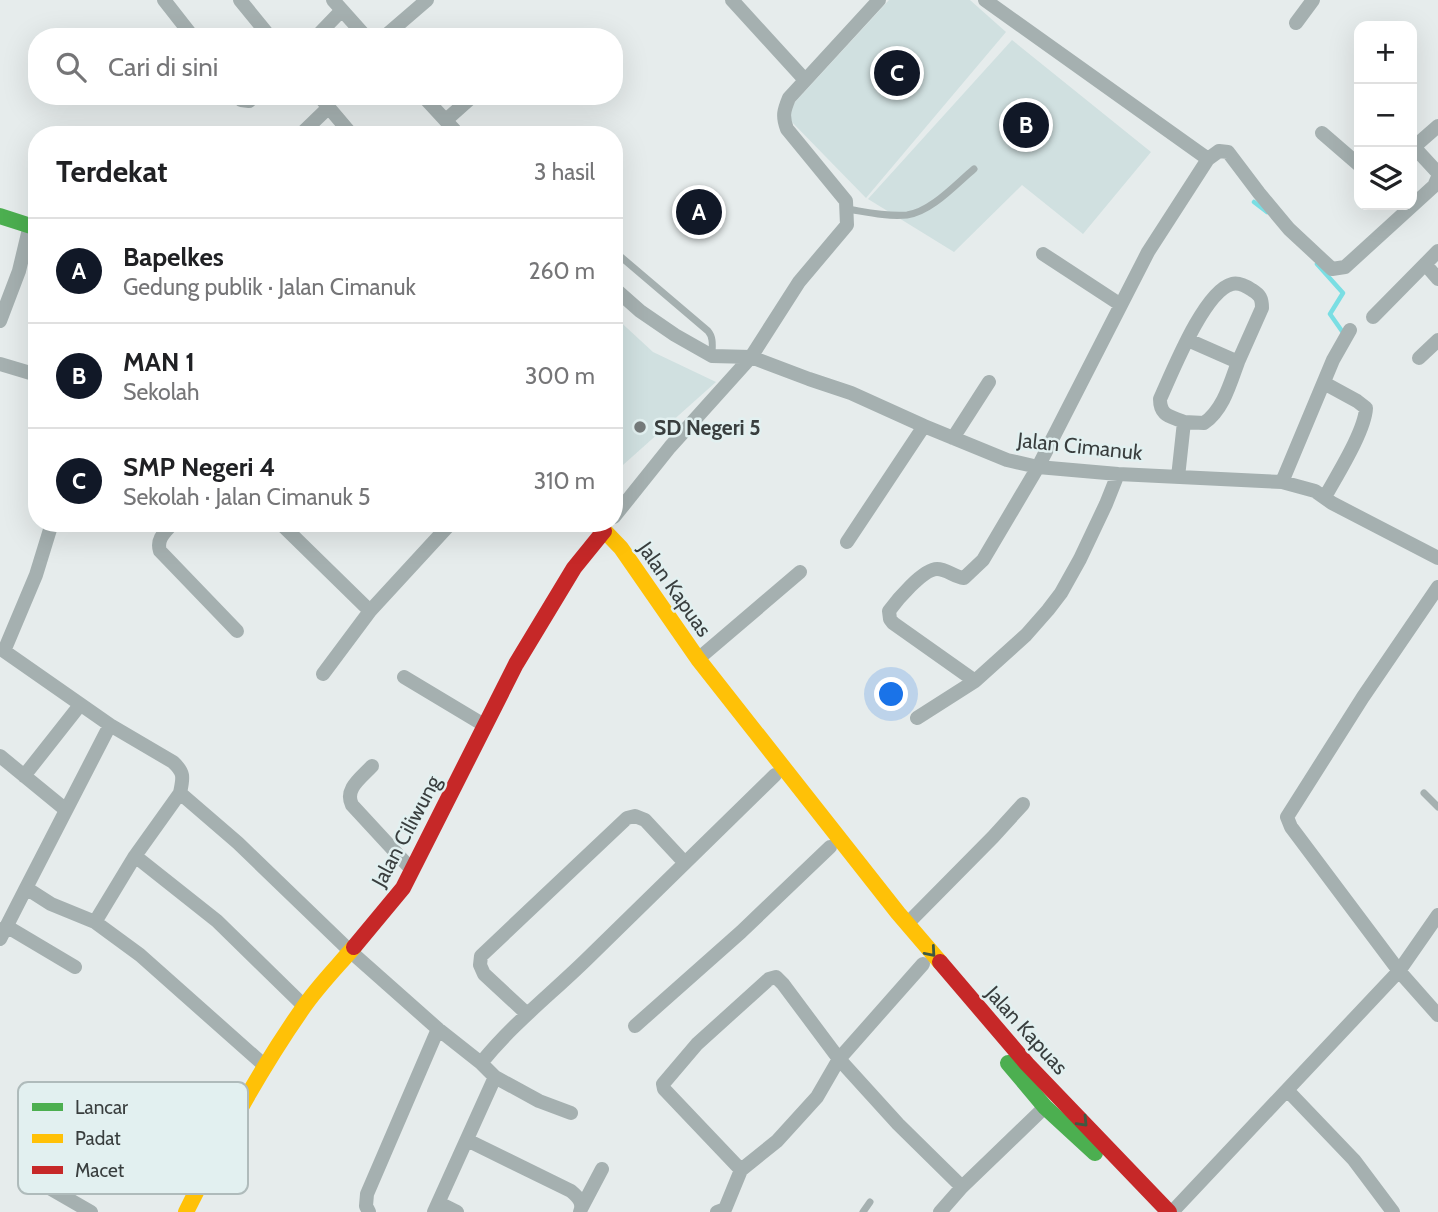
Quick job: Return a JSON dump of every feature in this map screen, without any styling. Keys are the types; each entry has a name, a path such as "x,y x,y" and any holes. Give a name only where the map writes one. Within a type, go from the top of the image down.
{"street":[{"path":"164,0 186,28"},
{"path":"240,0 263,28"},
{"path":"394,28 427,0"},
{"path":"732,0 805,80"},
{"path":"623,506 670,447 751,357 799,282 847,225 846,201 787,129 783,119 784,111 789,98 879,0"},
{"path":"985,0 1208,159"},
{"path":"1296,23 1313,0"},
{"path":"322,28 337,5 358,28"},
{"path":"307,126 322,105"},
{"path":"327,105 344,126"},
{"path":"432,105 451,126"},
{"path":"446,120 463,105"},
{"path":"1415,147 1438,126"},
{"path":"1322,133 1354,161"},
{"path":"975,681 893,623 889,611 930,570 945,570 964,578 983,560 1038,467 1148,252 1208,159 1219,150 1228,152 1289,229 1332,269 1345,267 1434,186 1438,175 1417,153"},
{"path":"0,216 28,225"},
{"path":"0,321 28,243"},
{"path":"1373,317 1438,251"},
{"path":"1043,254 1121,305"},
{"path":"1426,264 1438,279"},
{"path":"1232,284 1240,284 1260,295 1262,308 1223,400 1203,423 1184,422 1164,414 1160,407 1160,399 1188,340 1202,312 1216,294 1232,284"},
{"name":"Jalan Cimanuk","path":"623,296 657,323 712,356 751,357 851,393 1007,460 1038,467 1118,474 1282,482 1315,491 1339,507 1438,558"},
{"path":"1282,482 1333,359 1350,330"},
{"path":"1188,340 1238,362"},
{"path":"1419,358 1438,340"},
{"path":"0,363 28,372"},
{"path":"954,438 989,382"},
{"path":"1324,383 1366,408 1361,429 1325,497"},
{"path":"1178,477 1184,422"},
{"path":"847,542 924,426"},
{"path":"917,718 975,681 1026,635 1061,593 1094,529 1118,474"},
{"path":"49,532 36,575 1,654 110,725 173,762 183,774 180,793 135,856 95,922"},
{"path":"165,532 158,545 160,551 237,631"},
{"path":"293,532 370,611"},
{"path":"323,674 370,611 443,532"},
{"name":"Jalan Ciliwung","path":"248,1096 304,1006 393,901 440,817 516,664 599,532"},
{"name":"Jalan Kapuas","path":"605,532 613,554 699,677 923,964 1022,1068 1171,1212"},
{"name":"Jalan Kapuas","path":"608,532 698,659 1022,1068 1045,1107 1153,1212"},
{"path":"698,659 800,572"},
{"path":"1438,587 1363,697 1287,817 1288,823 1399,971 1438,1015"},
{"path":"404,677 484,725"},
{"path":"24,776 80,705"},
{"path":"75,967 3,932 110,725"},
{"path":"0,756 66,810"},
{"path":"372,766 349,791 349,798 352,805 412,870"},
{"path":"481,1063 526,1013 590,956 775,775"},
{"path":"180,793 238,843 350,951 495,1077 539,1101 571,1113"},
{"path":"907,923 1023,804"},
{"path":"526,1013 484,974 480,965 481,956 627,818 635,816 645,820 685,863"},
{"path":"635,1026 741,933 830,847"},
{"path":"135,856 217,921 304,1006"},
{"path":"26,888 51,904 95,922 140,956 265,1066"},
{"path":"1171,1212 1399,971 1438,915"},
{"path":"717,1212 724,1209 741,1171 777,1142 817,1097 839,1059 923,964"},
{"path":"741,1171 664,1090 663,1084 707,1035 773,978 780,980 839,1059 898,1124 962,1187"},
{"path":"369,1212 366,1206 367,1194 438,1029"},
{"path":"457,1212 436,1208 495,1077"},
{"path":"1288,1091 1354,1160 1393,1212"},
{"path":"940,1212 962,1187 1045,1107"},
{"path":"467,1140 571,1191 580,1199 581,1210"},
{"path":"581,1210 602,1169"},
{"path":"59,1194 90,1212"},
{"name":"Jalan Ciliwung","path":"186,1212 195,1194"}],"lane":[{"path":"847,209 894,216 910,215 927,209 974,169"},
{"path":"623,259 711,334 712,356"},
{"path":"1424,793 1438,807"},
{"path":"863,1212 870,1202"}],"shaded area":[{"path":"889,0 970,0 1006,32 866,198 784,114"},
{"path":"1012,40 1151,152 1083,234 1022,185 954,252 868,199"},
{"name":"SD Negeri 5","path":"623,324 653,352 716,382 623,465"}],"waterway":[{"path":"1254,202 1267,212"},
{"path":"1317,264 1343,293 1330,314 1344,334"}],"traffic: fast":[{"path":"0,216 28,225"},
{"path":"1008,1063 1045,1107 1095,1153"}],"traffic: slow":[{"path":"606,532 621,548 698,659 898,913 940,962"},
{"path":"248,1095 286,1032 321,984 354,947"},
{"path":"186,1212 195,1194"}],"traffic: jam":[{"path":"354,947 403,888 516,664 574,568 603,532"},
{"path":"940,962 1027,1064 1169,1212"}],"place":[{"name":"SMP Negeri 4","path":"897,73"},
{"name":"MAN 1","path":"1026,125"},
{"name":"Bapelkes","path":"699,212"},
{"name":"SD Negeri 5","path":"640,427"}]}
